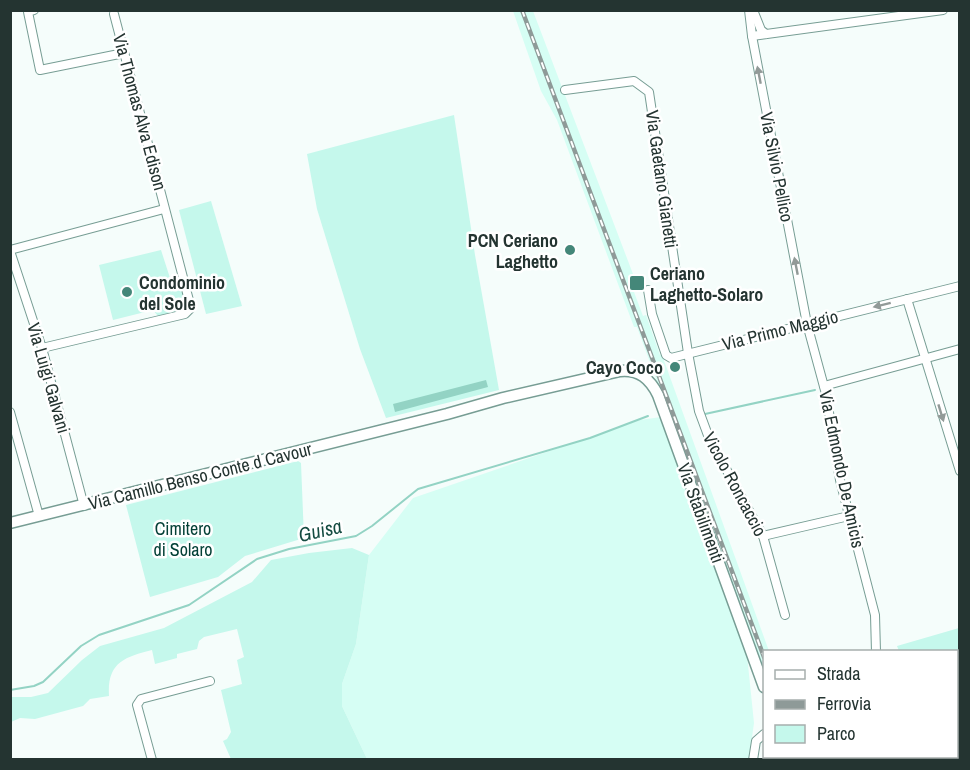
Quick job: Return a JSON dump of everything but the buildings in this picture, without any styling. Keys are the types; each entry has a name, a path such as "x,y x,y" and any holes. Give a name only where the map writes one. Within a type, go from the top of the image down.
{"street":[{"path":"34,10 28,12 40,70 124,52"},
{"path":"751,10 761,30 766,34"},
{"name":"Via Silvio Pellico","path":"751,10 752,36 807,324"},
{"path":"752,36 943,10"},
{"name":"Via Thomas Alva Edison","path":"42,348 185,314 190,310 192,304 168,216 164,209 165,204 114,14"},
{"name":"Via Gaetano Gianetti","path":"565,90 634,81 649,92 688,353"},
{"path":"10,251 164,209"},
{"name":"Via Luigi Galvani","path":"10,251 42,348 84,506"},
{"name":"Via Primo Maggio","path":"648,290 652,314 666,355 671,358 960,286"},
{"path":"907,299 960,471"},
{"name":"Via Edmondo De Amicis","path":"807,324 824,386 849,516 875,615 876,650"},
{"path":"824,386 960,349"},
{"name":"Vicolo Roncaccio","path":"688,353 699,411 709,438 764,536 785,615"},
{"name":"Via Stabilimenti","path":"389,428 610,373 633,371 645,377 654,387 763,682"},
{"path":"10,412 39,516"},
{"name":"Via Camillo Benso Conte d Cavour","path":"10,523 389,428"},
{"path":"764,536 849,516"},
{"path":"152,759 137,705 141,699 210,681"},
{"path":"753,759 756,741 763,736"}],"shaded area":[{"path":"513,11 533,11 633,274 628,276 643,316 646,315 660,355 662,355 769,650 763,650 763,670 637,327 634,327 557,120 541,91"},
{"path":"486,380 488,387 395,412 393,404"},
{"path":"661,417 747,655 754,723 749,759 367,759 342,706 342,684 356,644 369,555 413,498 640,420"}],"green space":[{"path":"454,115 475,255 499,390 386,418 360,349 317,209 307,154"},
{"path":"211,201 242,306 206,314 179,210"},
{"path":"161,250 170,278 181,279 187,305 185,309 158,316 153,310 113,320 99,265"},
{"name":"Cimitero di Solaro","path":"298,461 301,463 304,538 245,556 218,577 150,597 126,505"},
{"path":"352,548 369,555 356,644 342,684 342,706 367,759 231,759 223,741 231,732 221,690 242,684 237,660 244,657 237,629 204,637 199,641 197,649 177,654 177,658 155,664 152,650 133,656 119,663 114,669 109,685 109,696 90,699 83,706 35,719 20,718 11,722 11,697 31,697 48,693 100,646 164,628 252,582 271,560"},
{"path":"959,628 959,671 958,650 899,650 897,646"}],"waterway":[{"name":"Guisa","path":"705,414 815,390"},
{"name":"Guisa","path":"10,690 43,682 81,646 99,635 189,605 257,559 289,549 356,536 418,489 590,438 648,416"}],"railway":[{"path":"522,10 763,654"}],"place":[{"name":"PCN Ceriano Laghetto","path":"570,250"},
{"name":"Ceriano Laghetto-Solaro","path":"637,283"},
{"name":"Condominio del Sole","path":"127,292"},
{"name":"Cayo Coco","path":"675,367"}]}
